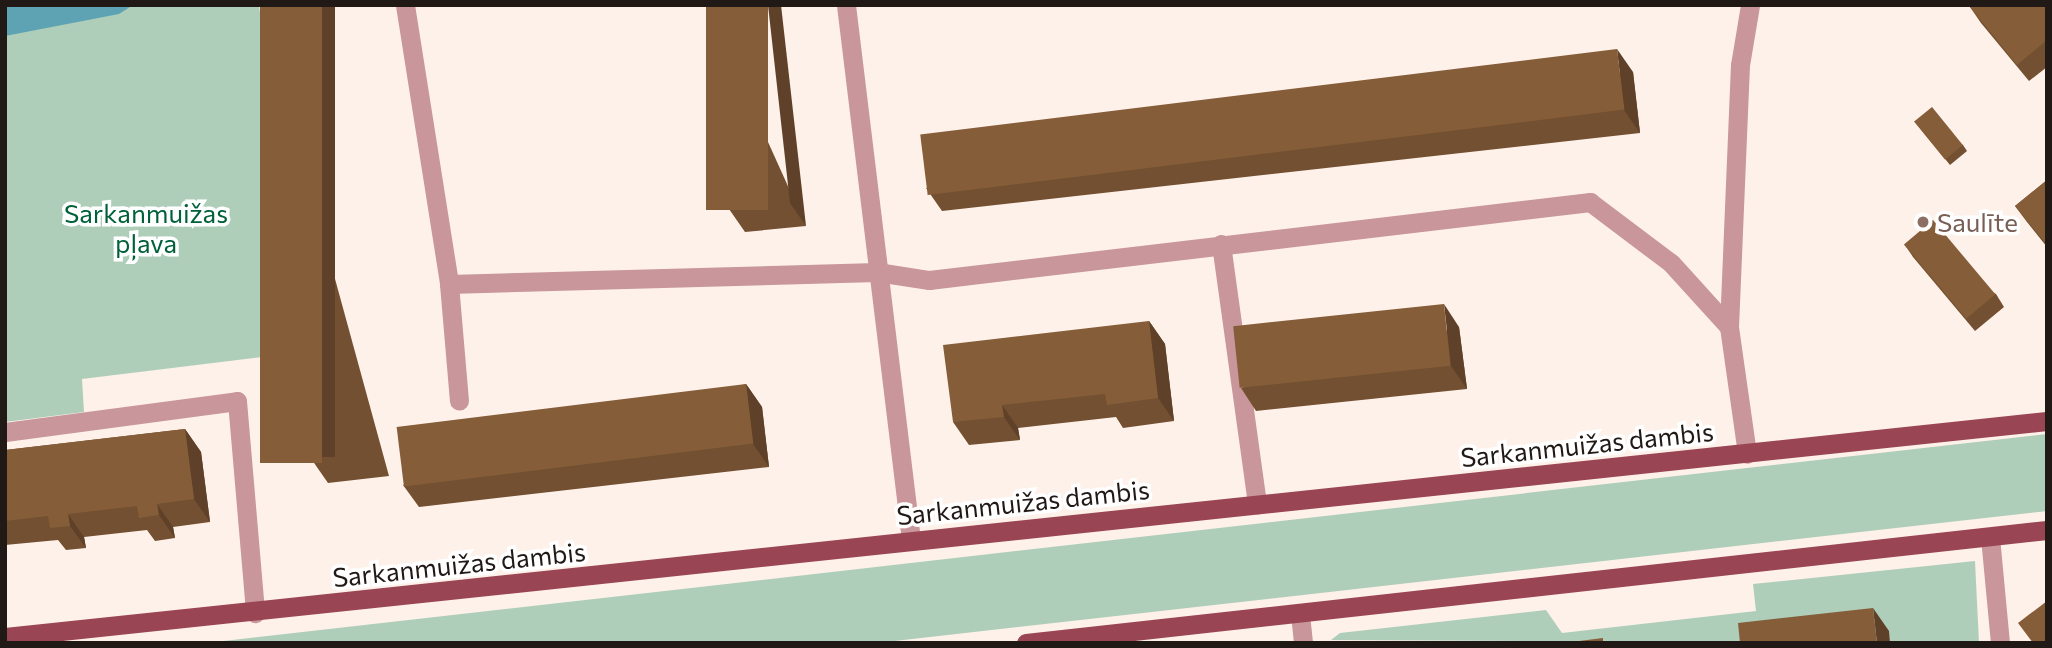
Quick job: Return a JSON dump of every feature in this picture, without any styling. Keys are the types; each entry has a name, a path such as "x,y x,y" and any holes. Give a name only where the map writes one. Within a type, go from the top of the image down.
{"main road":[{"name":"Sarkanmuižas dambis","path":"5,637 2047,421"},
{"path":"1026,643 2047,530"}],"street":[{"path":"405,5 449,284 459,401"},
{"path":"846,5 911,540"},
{"path":"1747,454 1729,327 1740,65 1750,5"},
{"path":"449,284 877,271 929,280 1590,202 1671,264 1729,327"},
{"path":"1221,244 1256,505"},
{"path":"5,432 237,401 255,612"},
{"path":"1990,537 2000,643"},
{"path":"1300,614 1303,643"}],"green space":[{"name":"Sarkanmuižas pļava","path":"5,5 259,5 302,352 82,379 84,412 5,422"},
{"path":"2047,434 2047,511 877,643 206,643"},
{"path":"1975,561 1979,643 1331,640 1340,633 1546,610 1562,633 1756,611 1753,584"}],"water":[{"path":"5,5 133,5 119,14 5,36"}],"building":[{"path":"260,5 322,5 322,463 260,463"},
{"path":"706,5 768,5 768,210 706,210"},
{"path":"1971,5 2047,5 2047,40 2017,65"},
{"path":"1617,49 1624,110 928,195 920,135"},
{"path":"1932,107 1963,145 1945,160 1914,121"},
{"path":"2047,180 2047,245 2015,206"},
{"path":"1933,220 1995,294 1966,319 1904,244"},
{"path":"1444,304 1450,366 1240,388 1233,326"},
{"path":"1149,321 1158,398 1107,405 1105,394 1002,405 1004,417 953,422 943,345"},
{"path":"746,384 753,444 404,486 397,427"},
{"path":"185,429 194,499 157,504 159,515 139,518 137,506 68,514 70,526 50,528 48,516 5,521 5,450"},
{"path":"2047,601 2047,643 2033,643 2018,623"},
{"path":"1873,608 1877,643 1740,643 1738,623"},
{"path":"1603,638 1603,643 1563,643"}],"place":[{"name":"Saulīte","path":"1923,222"}]}
